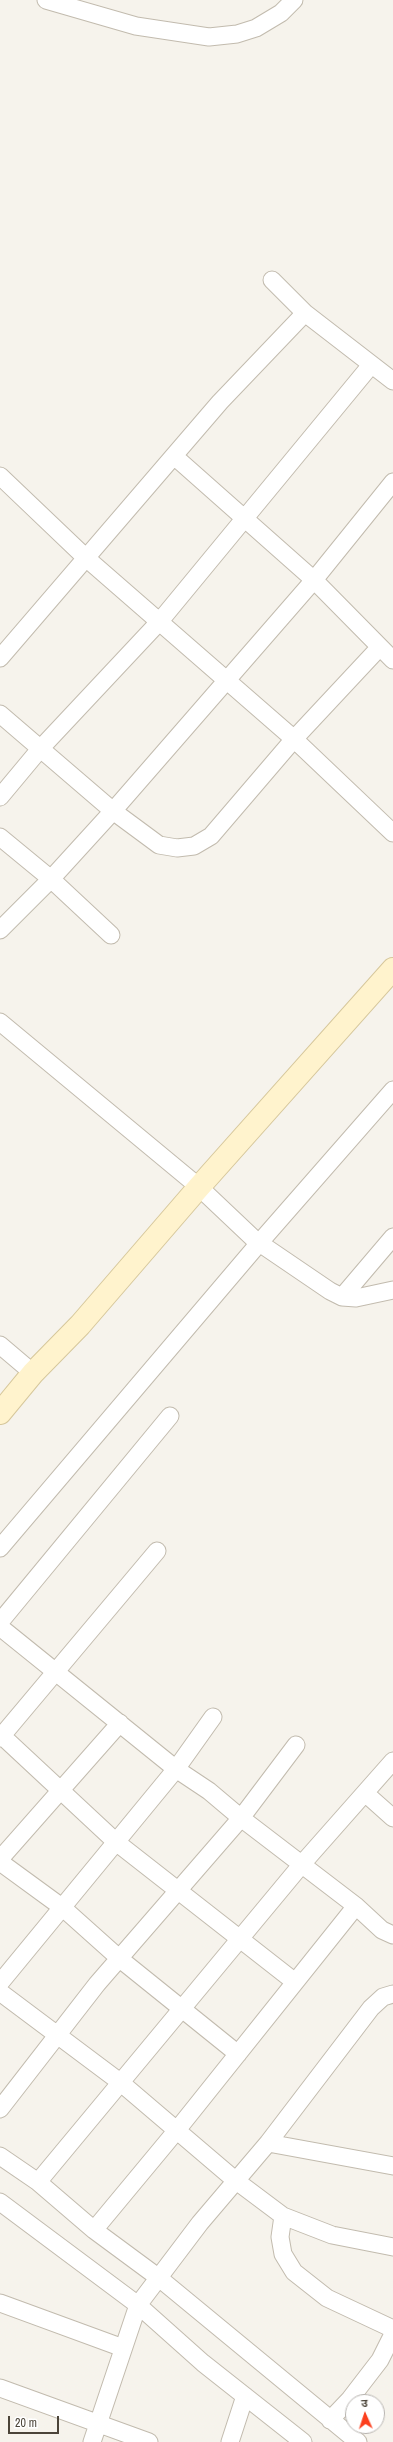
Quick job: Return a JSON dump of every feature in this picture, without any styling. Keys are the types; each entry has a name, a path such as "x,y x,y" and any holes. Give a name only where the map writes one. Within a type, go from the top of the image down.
{"street":[{"path":"52,1 136,26 209,37 236,34 256,28 281,14 294,0"},
{"path":"272,280 305,313 393,382"},
{"path":"0,658 85,557 255,363 305,313"},
{"path":"0,797 40,748 160,621 243,518 371,365"},
{"path":"174,456 314,580 379,648 393,660"},
{"path":"0,476 85,557 227,679 294,739 393,833"},
{"path":"0,930 51,879 113,811 390,493"},
{"path":"0,714 113,811 159,845 177,848 194,846 211,836 294,739 379,648"},
{"path":"0,837 51,879 111,936"},
{"path":"0,1413 33,1373 80,1325 198,1187 393,969"},
{"path":"0,1022 198,1187 258,1241 330,1291 342,1297 356,1298 393,1290"},
{"path":"0,1548 258,1241 393,1090"},
{"path":"342,1297 393,1237"},
{"path":"0,1345 33,1373"},
{"path":"0,1622 170,1416"},
{"path":"157,1551 1,1736 62,1789 116,1842 295,1982"},
{"path":"0,1627 176,1769 209,1791 241,1818 356,1906 382,1930 393,1935"},
{"path":"0,1983 176,1769 214,1717"},
{"path":"120,1723 0,1860 63,1908 120,1959 238,2054"},
{"path":"0,2109 60,2035 97,1984 241,1818 296,1745"},
{"path":"38,2182 302,1864 393,1761"},
{"path":"365,1793 393,1818"},
{"path":"94,2230 177,2130 356,1906"},
{"path":"0,1992 60,2035 120,2082 235,2180 283,2216 332,2235 393,2247"},
{"path":"92,2442 97,2422 123,2348 148,2291 235,2180 268,2144 371,2008 383,1997 393,1994"},
{"path":"268,2144 393,2166"},
{"path":"0,2156 38,2182 94,2230 148,2291 203,2363 303,2442"},
{"path":"0,2202 148,2291 330,2420 358,2442"},
{"path":"283,2216 280,2237 283,2254 294,2272 327,2298 392,2337 380,2360 350,2399 330,2420"},
{"path":"0,2303 123,2348"},
{"path":"0,2388 149,2442"},
{"path":"230,2442 245,2396"}]}
